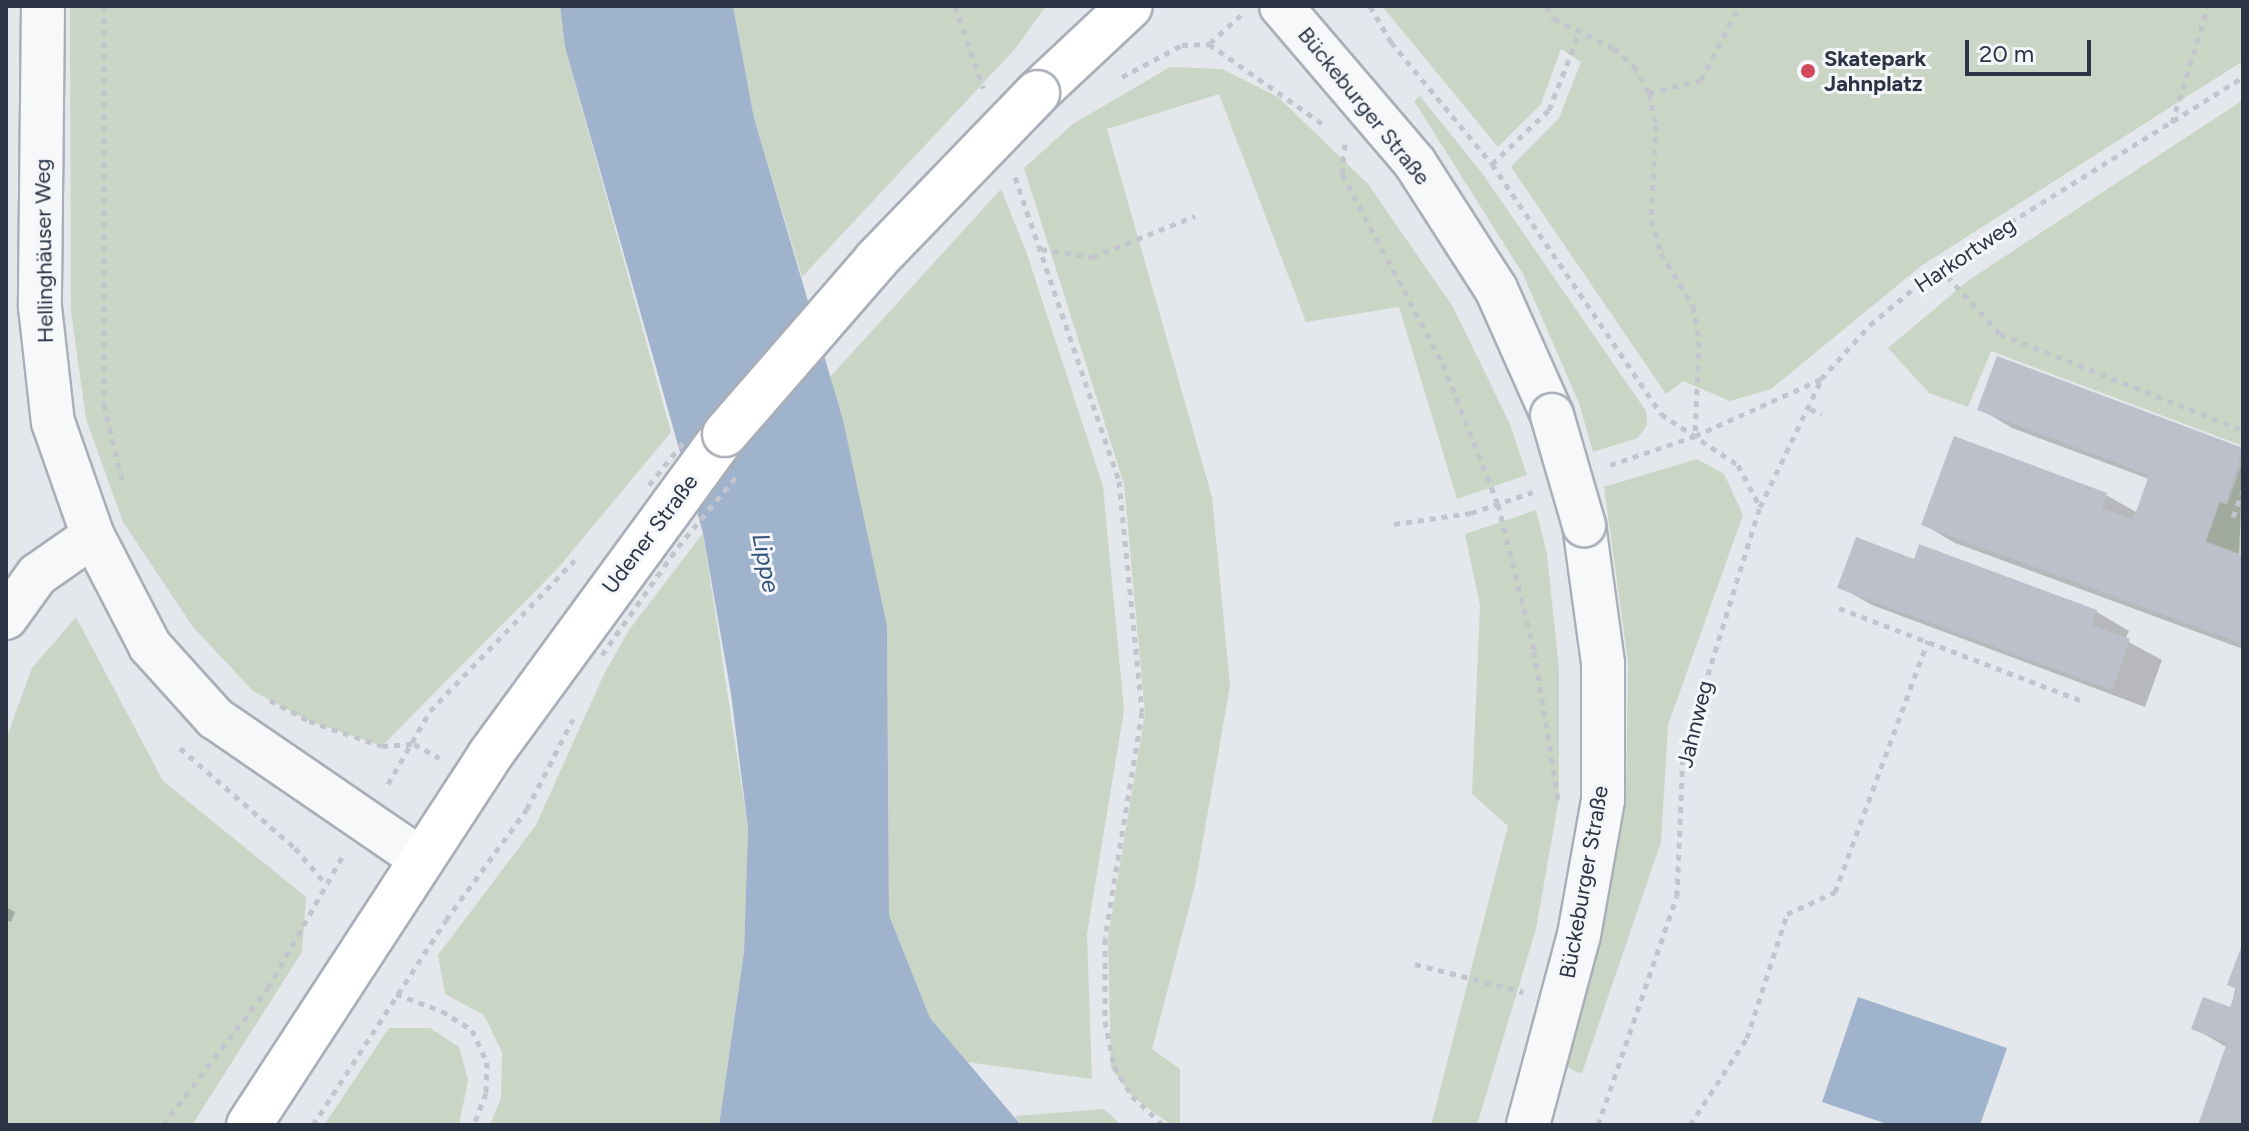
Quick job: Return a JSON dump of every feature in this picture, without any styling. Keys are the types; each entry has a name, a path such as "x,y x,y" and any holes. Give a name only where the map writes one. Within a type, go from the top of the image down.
{"main road":[{"name":"Udener Straße","path":"249,1125 490,755 725,434 876,260 1037,93 1130,6"}],"street":[{"name":"Hellinghäuser Weg","path":"43,6 24,205 53,422 93,536 150,646 215,718 422,860"},
{"name":"Bückeburger Straße","path":"1281,6 1415,163 1496,289 1552,415 1584,525 1603,663 1603,800 1579,935 1528,1125"},
{"path":"6,618 37,575 93,536"}],"path":[{"path":"104,6 104,404 123,491"},
{"path":"955,6 984,93"},
{"path":"1209,44 1251,6"},
{"path":"1370,6 1391,42 1492,164 1661,414 1738,465 1760,507"},
{"path":"1546,6 1554,19 1614,48 1634,66 1649,93 1656,125 1651,220 1661,253 1693,306 1699,341 1695,436"},
{"path":"1649,93 1701,80 1739,6"},
{"path":"2172,123 2208,6"},
{"path":"1492,164 1549,110 1579,33"},
{"path":"1112,84 1182,45 1209,44 1336,131"},
{"name":"Harkortweg","path":"1695,436 1821,379 1870,325 1939,267 2243,77"},
{"path":"1356,147 1346,136 1342,174 1443,364 1498,504 1534,651 1561,810"},
{"path":"1010,164 1119,481 1142,712 1105,938 1105,1021 1114,1066 1132,1096 1163,1125"},
{"path":"1041,249 1092,257 1195,216"},
{"path":"1939,267 2000,334 2243,430"},
{"name":"Jahnweg","path":"1598,1125 1677,896 1683,755 1760,507 1791,435 1810,409 1821,379"},
{"path":"1810,409 1822,414"},
{"path":"639,495 649,485"},
{"path":"2233,517 2243,491"},
{"path":"264,697 309,721 382,746 414,744 430,711 578,557"},
{"path":"1839,608 2083,701"},
{"path":"1690,1125 1747,1038 1787,914 1835,892 1928,641"},
{"path":"596,669 602,655"},
{"path":"313,1125 398,995 527,809 578,710"},
{"path":"163,1125 268,988 325,883"},
{"path":"1415,964 1516,990"},
{"path":"346,975 442,1011 472,1030 487,1062 486,1093 474,1125"}],"green space":[{"path":"70,6 560,6 565,47 671,432 559,567 382,746 309,721 253,691 193,627 123,522 86,419 71,311"},
{"path":"733,6 1046,6 1015,49 802,277 754,118"},
{"path":"1382,6 2243,6 2243,61 1921,266 1771,389 1730,401 1683,381 1666,394 1511,167 1559,118 1581,62 1561,49 1541,104 1498,147"},
{"path":"1170,67 1222,69 1278,97 1368,184 1453,307 1510,424 1527,475 1457,499 1399,307 1306,322 1219,94 1107,129 1212,497 1230,686 1195,885 1152,1049 1180,1069 1180,1125 1171,1125 1132,1096 1111,1068 1108,938 1145,713 1124,484 1024,168 1073,124"},
{"path":"1420,96 1482,173 1646,411 1647,425 1638,438 1593,452 1579,403 1523,274 1414,101"},
{"path":"2243,100 2243,446 1991,351 1968,407 1929,393 1888,348 1969,280"},
{"path":"1001,189 1027,254 1103,486 1124,710 1087,934 1092,1079 967,1062 930,1018 889,915 887,626 830,377"},
{"path":"1697,459 1724,474 1743,515 1668,725 1661,842 1582,1073 1567,1067 1601,941 1626,800 1628,662 1604,487"},
{"path":"2243,461 2243,555 2206,541 2220,502 2227,505"},
{"path":"1536,510 1547,554 1559,669 1559,798 1536,929 1477,1125 1431,1125 1508,826 1472,794 1480,605 1465,534"},
{"path":"703,533 748,828 744,952 719,1125 490,1125 501,1098 502,1052 484,1015 445,994 438,955 536,825 604,674 629,630"},
{"path":"76,617 163,781 306,897 302,952 192,1125 6,1125 6,739 32,668"},
{"path":"389,1028 430,1028 459,1047 468,1080 459,1125 324,1125"},
{"path":"1104,1109 1121,1125 1021,1125 1015,1116"}],"water":[{"name":"Lippe","path":"560,6 733,6 754,118 843,420 887,626 889,915 930,1018 1021,1125 719,1125 744,952 748,828 731,694 703,533 565,47"},
{"path":"1858,997 2007,1048 1980,1125 1890,1125 1822,1102"}],"building":[{"path":"1997,356 2243,448 2226,503 2220,501 2205,542 2243,556 2243,644 1921,525 1954,436 2107,493 2102,508 2131,519 2135,515 2149,475 1977,410"},
{"path":"1856,537 1914,559 1919,544 2097,610 2092,625 2130,639 2112,690 1837,588"},
{"path":"2243,942 2243,1125 2198,1125 2227,1043 2191,1029 2203,997 2230,1007 2237,989 2227,985"}],"place":[{"name":"Skatepark Jahnplatz","path":"1808,71"}]}
